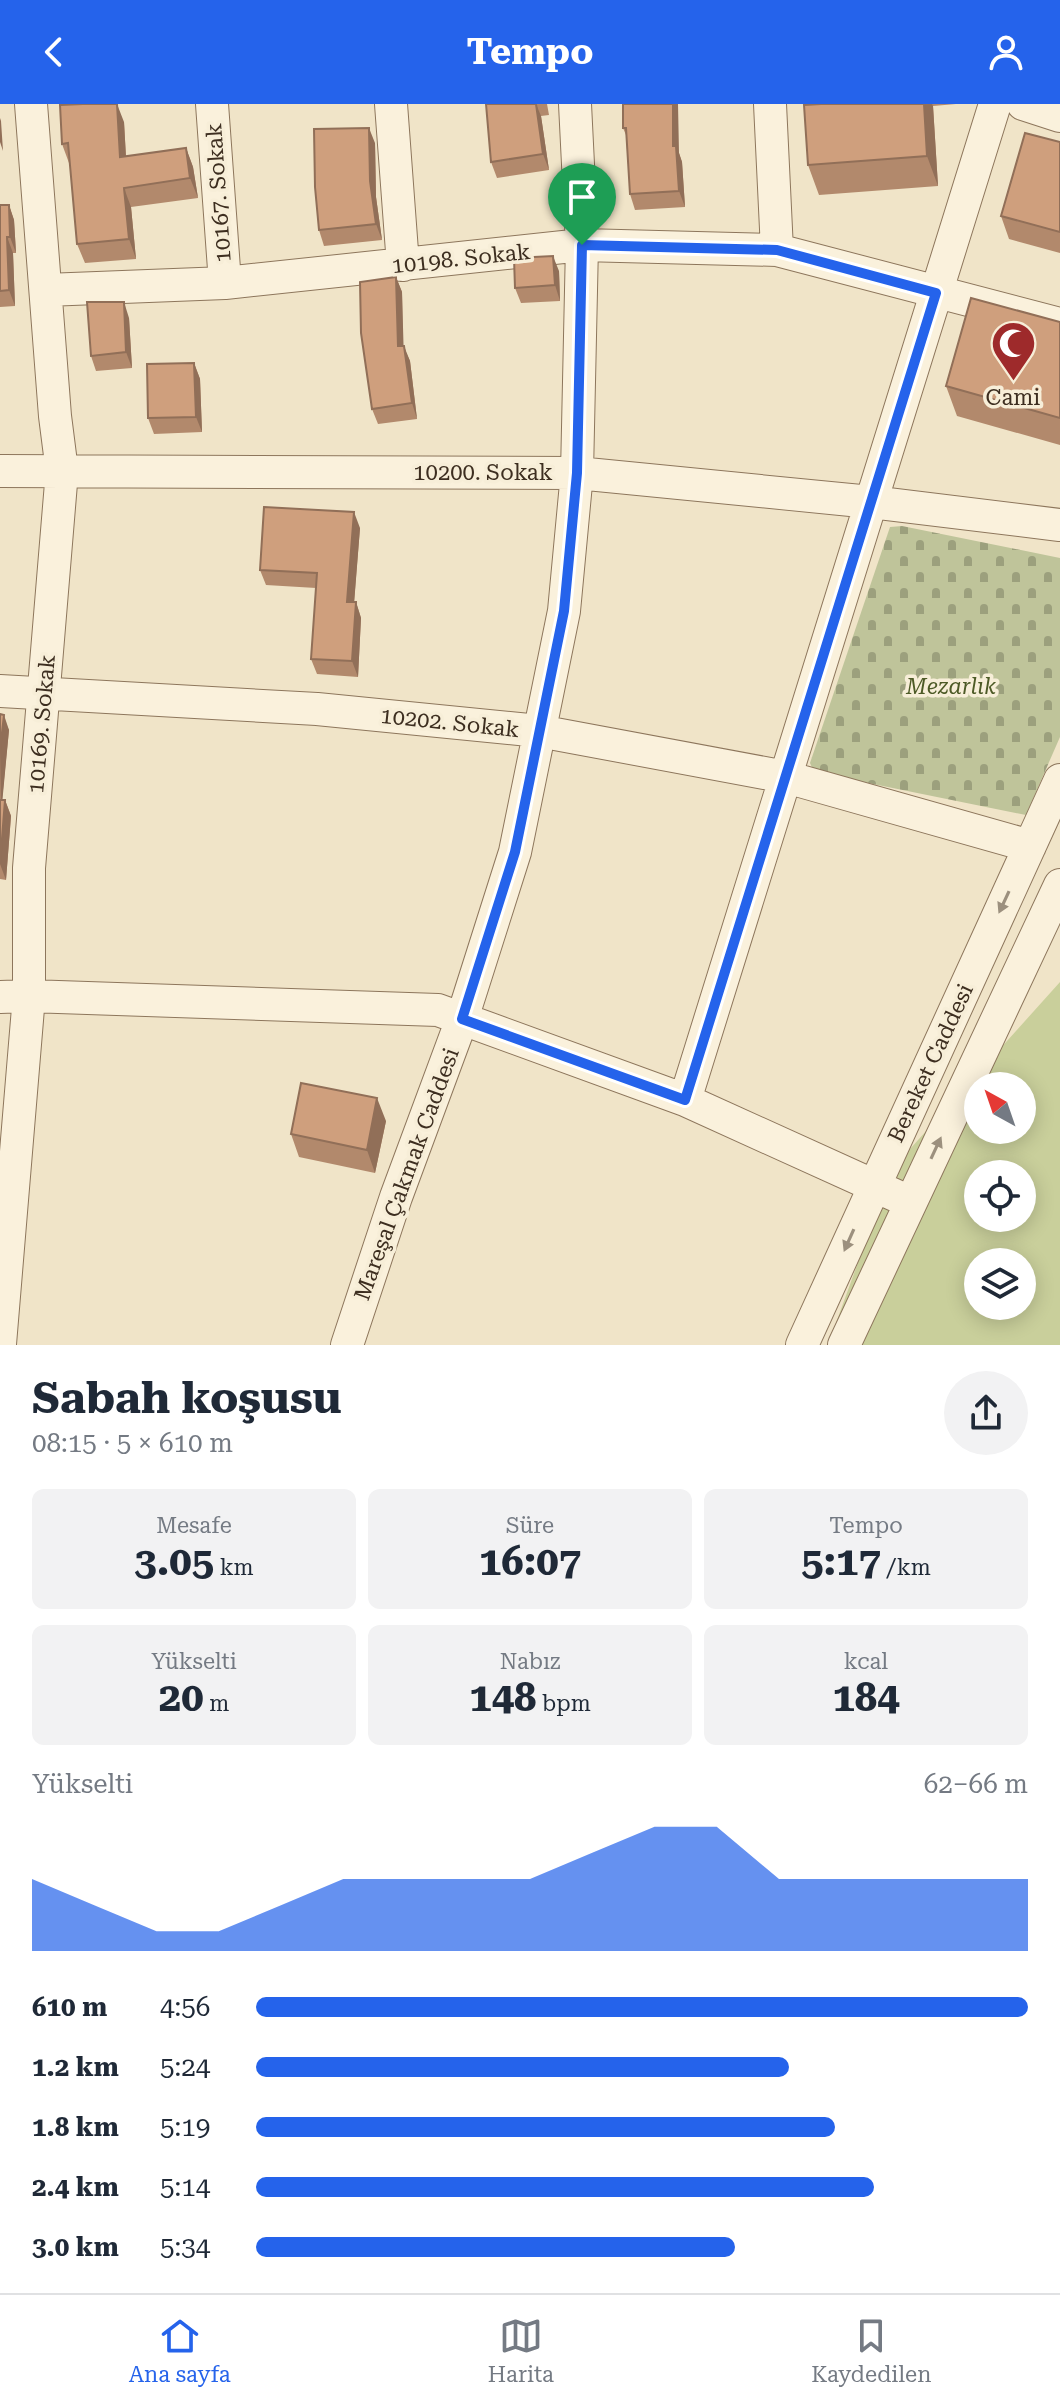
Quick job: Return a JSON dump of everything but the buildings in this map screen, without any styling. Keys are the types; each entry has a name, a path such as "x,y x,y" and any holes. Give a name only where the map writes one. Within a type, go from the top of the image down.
{"street":[{"name":"10169. Sokak","path":"0,1344 15,997 15,896 29,868 62,471 31,104"},
{"name":"10167. Sokak","path":"212,104 225,283"},
{"path":"391,104 403,265"},
{"name":"Mareşal Çakmak Caddesi","path":"347,1345 396,1197 462,1019 515,852 564,611 577,473 582,245 575,104"},
{"path":"770,104 777,250"},
{"path":"685,1100 995,104"},
{"path":"1023,104 1060,116"},
{"name":"10198. Sokak","path":"46,290 225,283 582,245 777,250 1060,324"},
{"name":"10200. Sokak","path":"0,471 577,473 871,502 1060,525"},
{"name":"10202. Sokak","path":"0,691 317,709 539,731 786,777 1030,846"},
{"name":"Bereket Caddesi","path":"802,1345 1060,780"},
{"name":"Bereket Caddesi","path":"844,1345 1060,885"},
{"path":"15,997 438,1010 685,1100 910,1202"}],"green space":[{"name":"Mezarlık","path":"902,526 1060,558 1060,737 1026,815 814,772 810,763 890,527"},
{"path":"1060,982 1060,1345 828,1345 892,1169 964,1089 964,1144 1036,1144 1036,1072 979,1072"}],"place":[{"name":"Cami","path":"1013,383"}],"route":[{"path":"582,245 777,250 936,293 685,1100 462,1019 515,852 564,611 577,473 582,245"}]}
